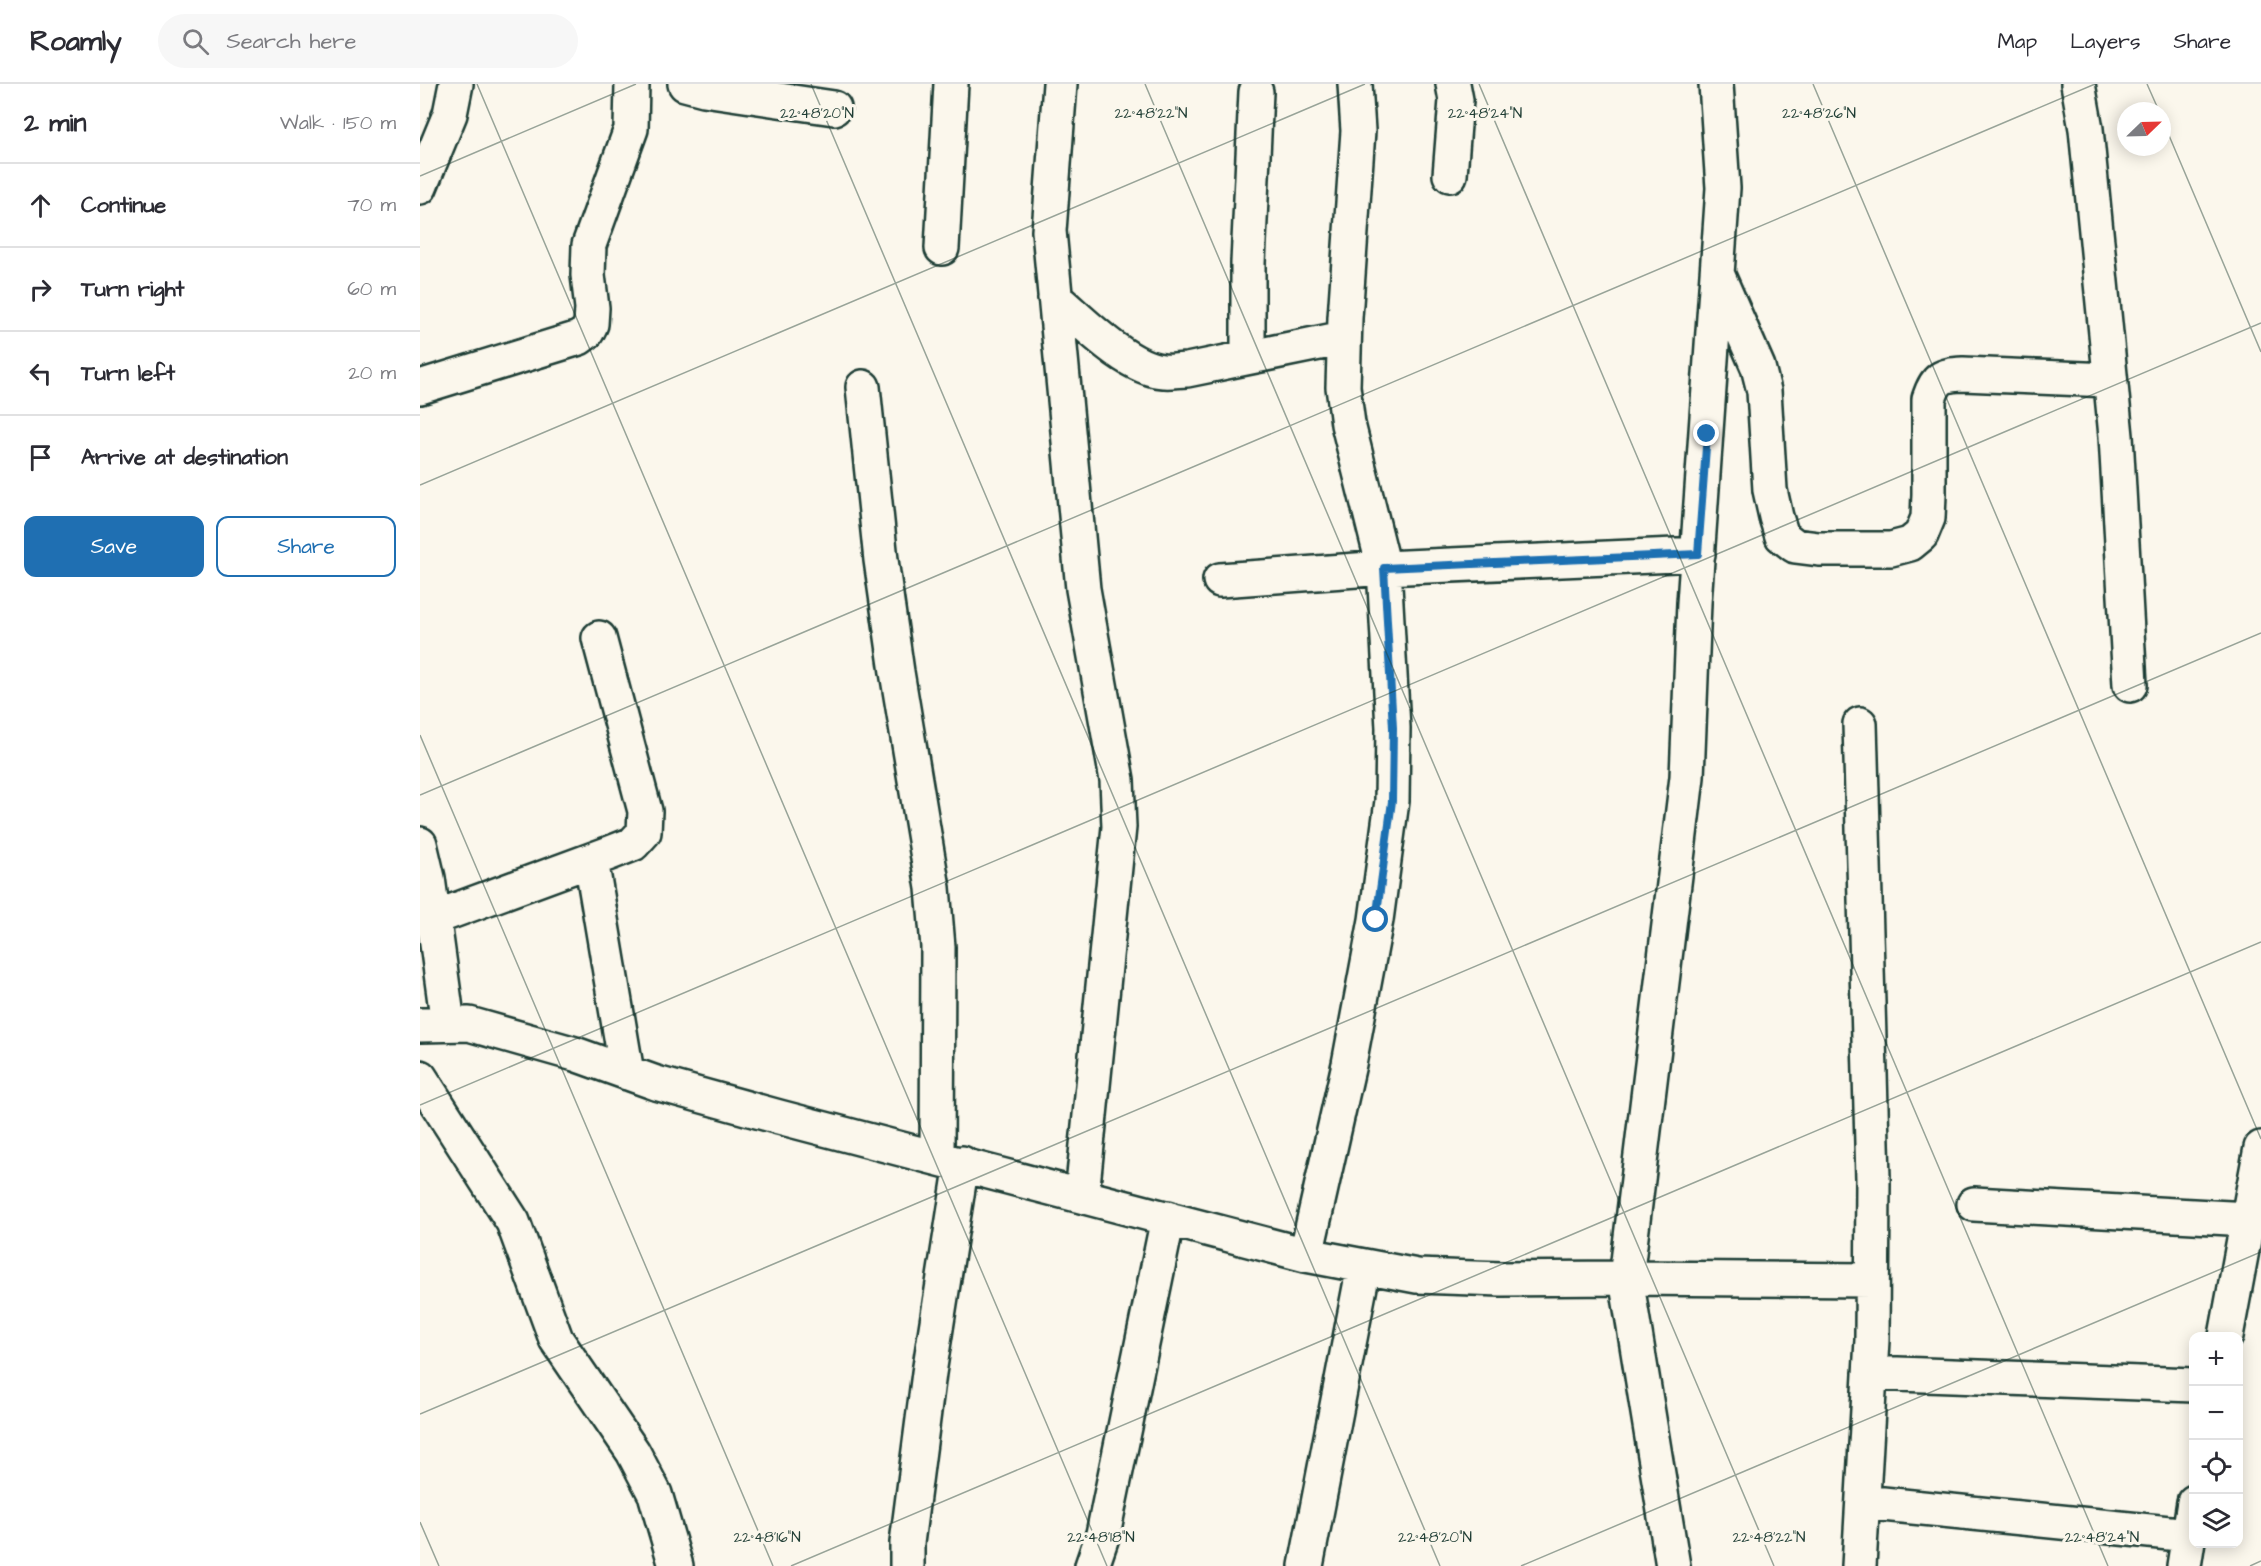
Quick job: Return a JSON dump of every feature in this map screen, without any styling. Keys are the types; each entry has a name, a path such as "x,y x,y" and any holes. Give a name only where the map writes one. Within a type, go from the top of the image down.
{"street":[{"path":"420,187 450,114 456,84"},
{"path":"420,387 579,338 587,332 591,324 592,308 588,275 589,245 631,129 632,84"},
{"path":"685,84 704,89 834,108"},
{"path":"942,248 951,84"},
{"path":"1060,84 1048,231 1083,589 1117,780 1119,827 1082,1195"},
{"path":"1306,1255 1349,1064 1376,920 1392,801 1393,728 1384,568 1348,424 1343,387 1344,338 1358,131 1355,84"},
{"path":"1450,175 1455,100 1453,84"},
{"path":"1673,1566 1626,1278 1687,777 1698,554 1723,188 1716,84"},
{"path":"2078,84 2086,129 2116,436 2130,685"},
{"path":"1248,357 1248,263 1256,92"},
{"path":"1718,274 1758,367 1764,391 1770,490 1782,536 1795,546 1819,549 1891,549 1910,544 1921,534 1928,518 1929,399 1934,384 1946,375 2109,380"},
{"path":"1055,298 1121,353 1145,366 1162,371 1187,370 1344,338"},
{"path":"863,387 881,560 933,888 949,1160 929,1373 907,1543 907,1566"},
{"path":"1220,580 1384,568 1698,554"},
{"path":"434,918 633,844 644,832 645,811 599,638"},
{"path":"1859,1566 1870,1373 1873,1178 1860,724"},
{"path":"420,844 434,918 434,1025 469,1024 575,1053 627,1073 679,1089 1306,1255 1418,1276 1501,1279 1872,1280"},
{"path":"591,860 627,1073"},
{"path":"420,1077 513,1222 556,1339 633,1452 655,1494 676,1566"},
{"path":"2227,1332 2261,1148"},
{"path":"1974,1204 2248,1219"},
{"path":"1092,1566 1106,1523 1168,1218"},
{"path":"1306,1566 1364,1266"},
{"path":"1870,1373 2189,1385"},
{"path":"1863,1502 2186,1551 2189,1530"}],"route":[{"path":"1376,920 1392,801 1393,728 1384,568 1698,554 1707,434"}]}
